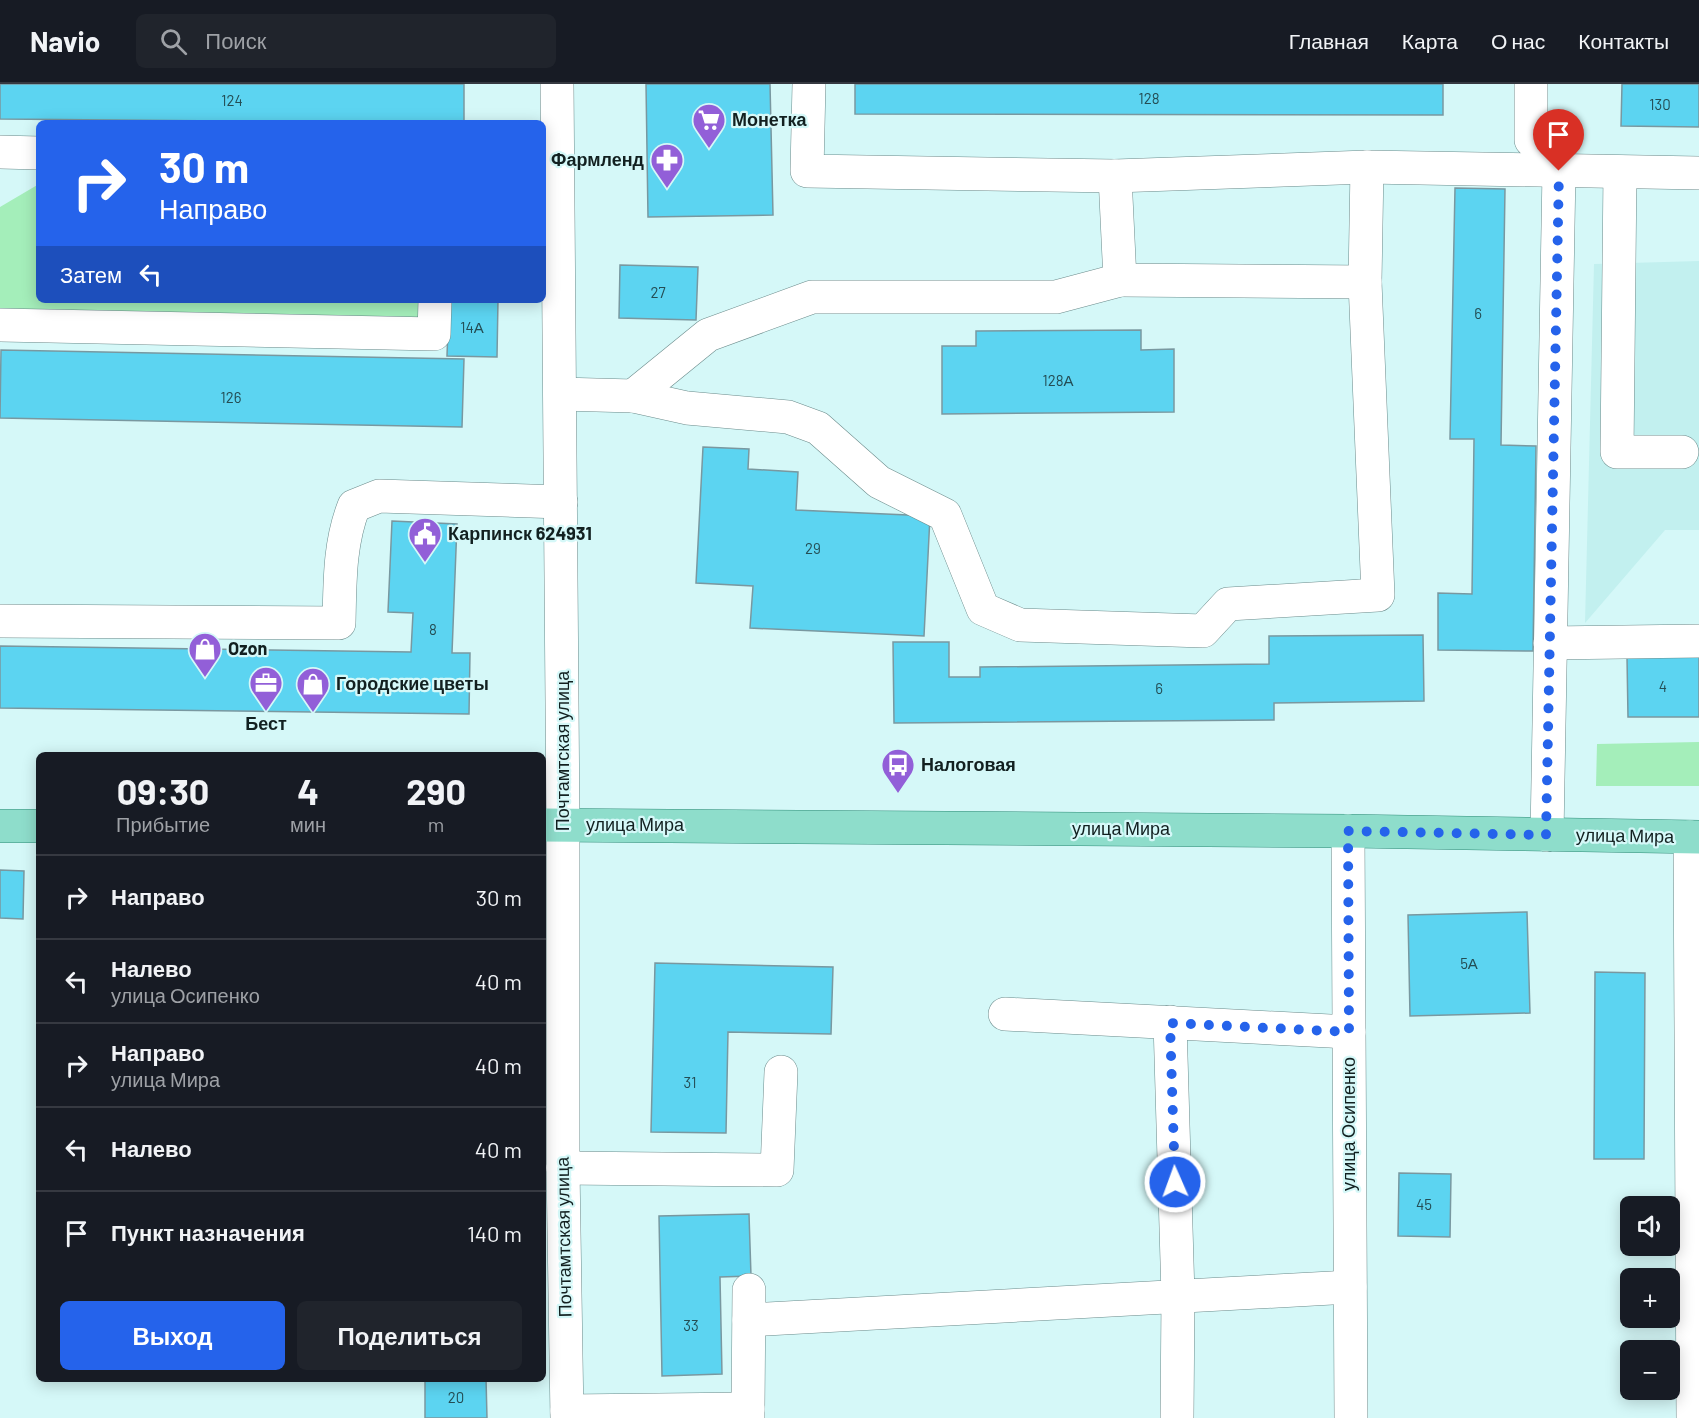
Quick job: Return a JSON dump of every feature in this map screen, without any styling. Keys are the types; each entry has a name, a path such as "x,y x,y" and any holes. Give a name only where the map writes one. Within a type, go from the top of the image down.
{"main road":[{"name":"улица Мира","path":"553,825 1348,831 1695,837"},
{"path":"0,826 36,826"}],"street":[{"name":"Почтамтская улица","path":"557,84 550,172 560,394 561,502 553,825 563,1168 567,1415"},
{"path":"809,84 807,171 1115,176 1367,167 1699,173"},
{"path":"1531,84 1531,140 1559,171 1546,835"},
{"path":"0,152 36,153"},
{"path":"560,394 633,396 687,408 788,417 818,428 879,482 945,514 983,609 1020,625 1203,631 1227,604 1378,595 1365,282 1367,167"},
{"path":"1620,172 1617,452 1682,452"},
{"path":"1115,176 1120,280"},
{"path":"633,396 708,335 812,297 1056,297 1120,280 1365,282"},
{"path":"0,325 434,334 435,303"},
{"path":"0,621 339,623 341,556 354,506 379,495 561,502"},
{"path":"1550,644 1699,641"},
{"name":"улица Осипенко","path":"1348,831 1351,1418"},
{"path":"1693,1418 1695,837"},
{"path":"1005,1014 1349,1032"},
{"path":"1170,1023 1178,1296 1177,1418"},
{"path":"563,1168 777,1170 781,1072"},
{"path":"567,1415 748,1414 749,1305 1178,1296 1350,1287"}],"shaded area":[{"path":"1699,261 1699,530 1665,530 1585,623 1594,264"}],"green space":[{"path":"36,186 36,303 428,303 428,324 0,313 0,207"},
{"path":"1699,742 1699,786 1596,786 1597,744"}],"building":[{"path":"0,84 464,84 464,120 0,119"},
{"name":"Монетка","path":"646,84 770,84 773,215 648,217"},
{"path":"855,84 1443,84 1443,115 855,114"},
{"path":"1622,84 1699,84 1699,127 1621,126"},
{"path":"1455,188 1505,189 1501,445 1536,446 1533,651 1438,650 1438,593 1472,594 1474,439 1450,439"},
{"path":"620,265 698,267 696,320 619,318"},
{"path":"449,303 498,303 497,357 447,356"},
{"path":"1141,330 1141,350 1174,349 1174,412 942,414 942,346 976,346 976,331"},
{"path":"1,350 464,359 462,427 0,418"},
{"path":"703,447 749,449 748,469 798,472 796,510 930,516 924,636 750,628 753,586 696,583"},
{"path":"392,521 457,524 452,653 470,653 469,714 0,708 0,646 411,652 413,613 388,612"},
{"path":"1423,635 1424,701 1274,703 1274,720 894,723 893,642 949,642 949,677 980,677 980,667 1269,664 1269,636"},
{"path":"1627,657 1699,657 1699,717 1628,717"},
{"path":"0,870 24,871 23,919 0,918"},
{"path":"1527,912 1530,1013 1410,1016 1408,915"},
{"path":"655,963 833,967 831,1034 728,1032 726,1133 651,1132"},
{"path":"1595,972 1645,973 1644,1159 1594,1159"},
{"path":"1399,1173 1451,1174 1450,1237 1398,1236"},
{"path":"749,1214 751,1276 720,1277 722,1374 662,1376 659,1216"},
{"path":"425,1382 486,1382 487,1418 425,1418"}],"place":[{"name":"Монетка","path":"709,149"},
{"name":"Фармленд","path":"667,189"},
{"name":"Карпинск 624931","path":"425,563"},
{"name":"Ozon","path":"205,678"},
{"name":"Бест","path":"266,712"},
{"name":"Городские цветы","path":"313,713"},
{"name":"Налоговая","path":"898,794"}],"route":[{"path":"1175,1182 1170,1023 1349,1032 1348,831 1546,835 1559,171"}]}
